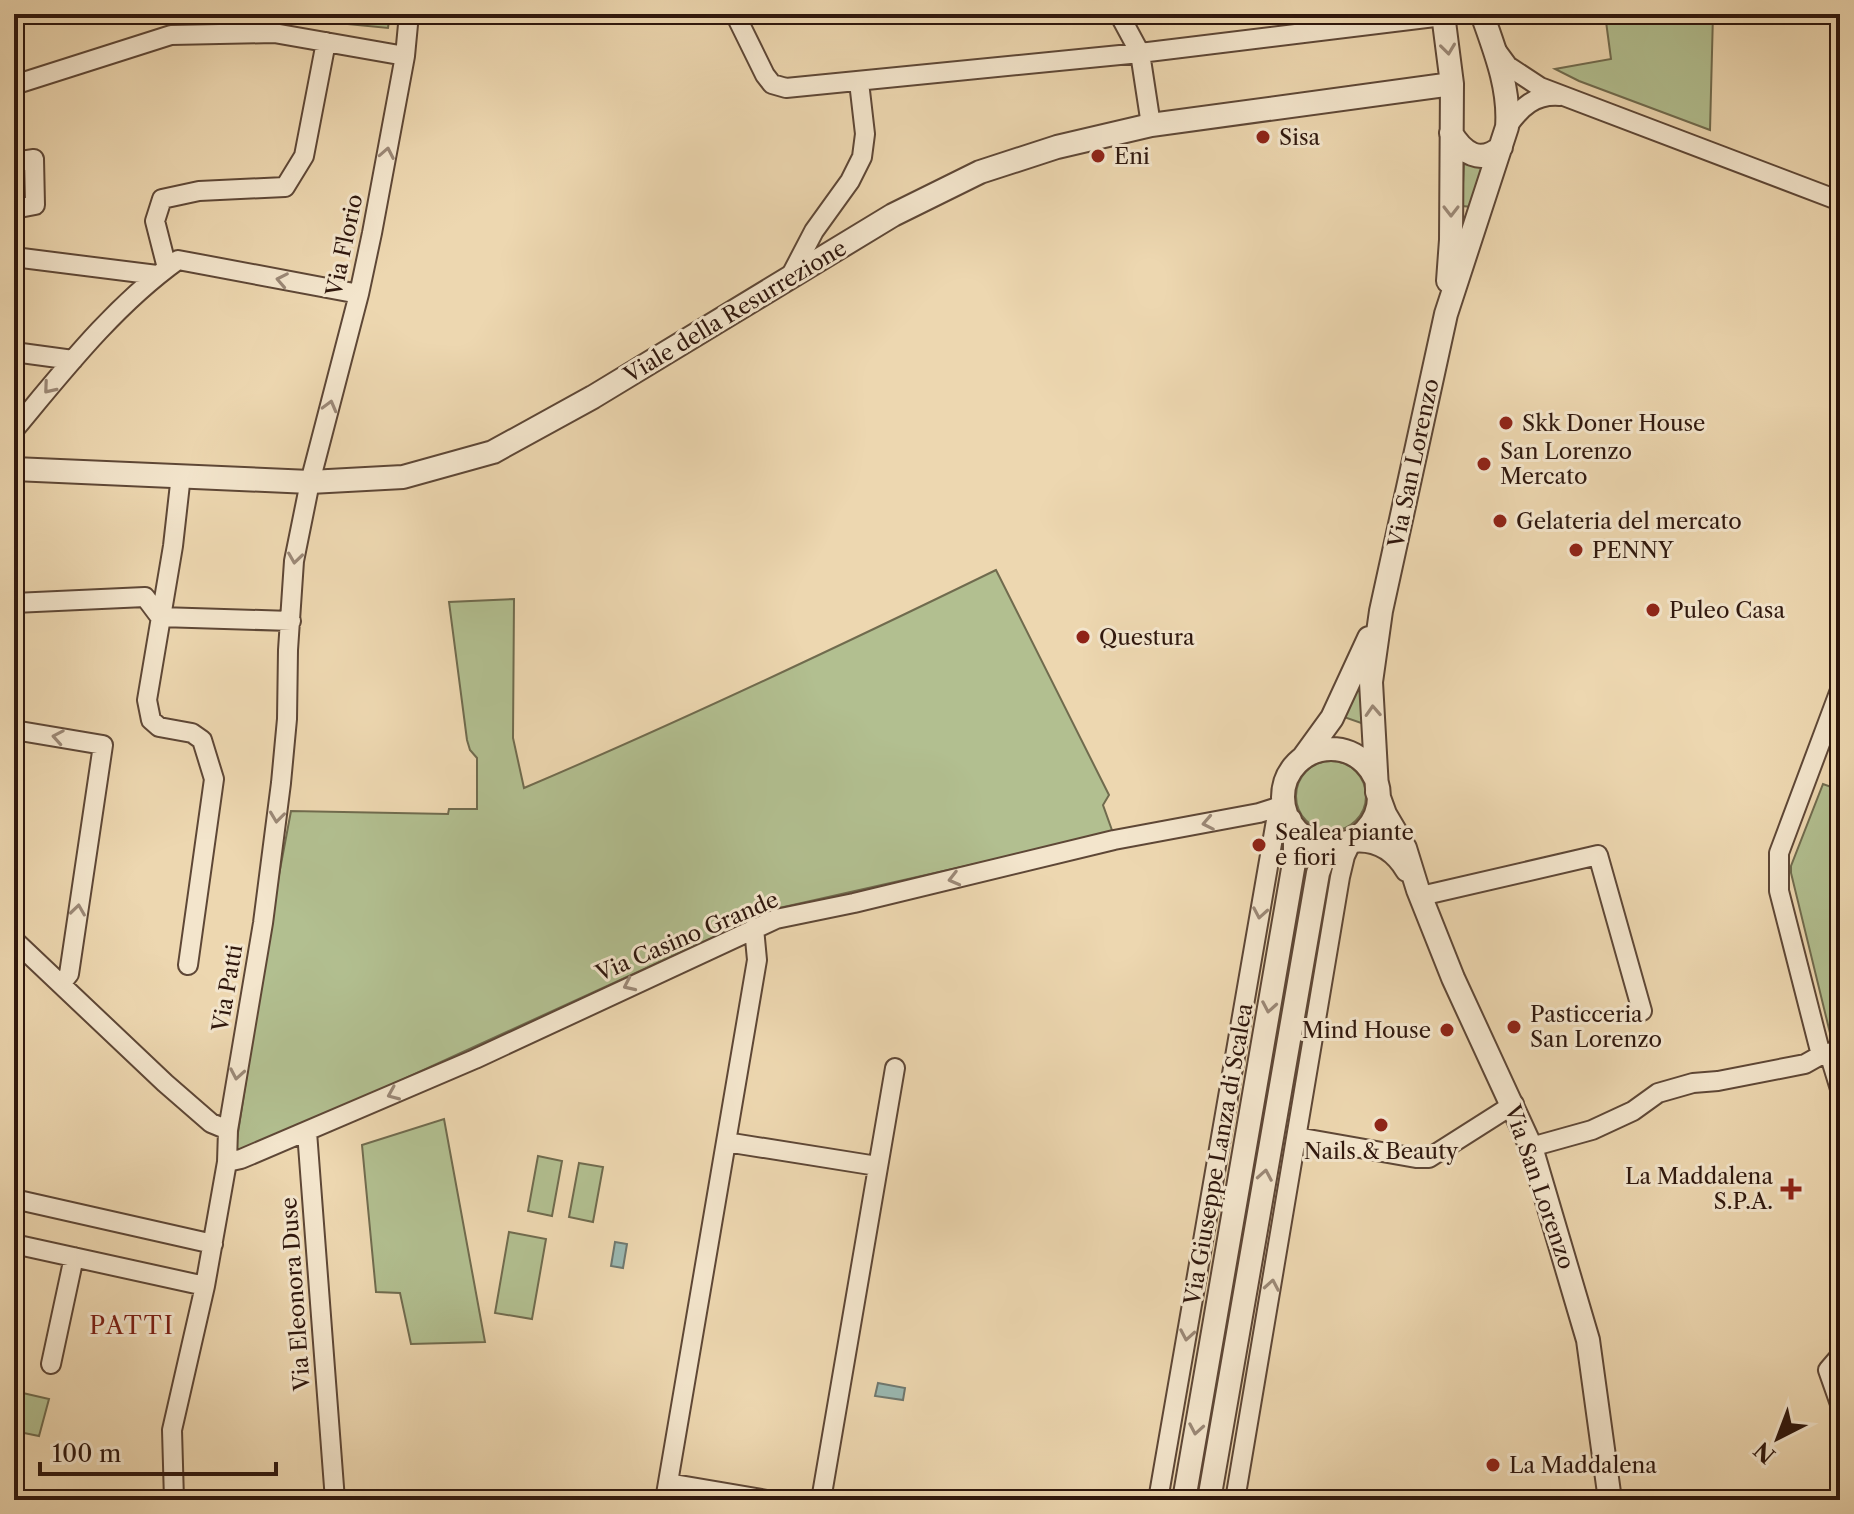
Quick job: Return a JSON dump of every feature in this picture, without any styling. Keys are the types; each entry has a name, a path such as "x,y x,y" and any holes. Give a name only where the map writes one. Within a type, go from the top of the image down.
{"street":[{"name":"Via Florio","path":"310,482 359,294 406,53 409,14"},
{"path":"735,14 772,84 786,88 1140,53 1443,15 1452,84 1451,240 1446,314"},
{"path":"1119,14 1140,53 1151,125"},
{"path":"1446,314 1504,137 1505,91 1482,14"},
{"path":"14,85 171,35 274,33 406,53"},
{"path":"162,272 155,221 162,199 199,191 285,187 304,156 326,42"},
{"path":"1493,46 1508,66 1563,97 1840,201"},
{"path":"790,277 814,231 850,181 862,157 865,134 859,82"},
{"name":"Viale della Resurrezione","path":"14,469 310,482 403,477 493,452 593,397 893,215 980,172 1057,147 1151,125 1452,84"},
{"path":"1451,133 1459,146 1477,156 1489,156 1522,108 1547,95 1563,97"},
{"path":"14,162 34,159 35,205 14,209"},
{"path":"14,257 162,272"},
{"path":"14,430 73,360 145,284 178,260 359,294"},
{"name":"Via San Lorenzo","path":"1446,314 1381,611 1371,682 1377,790 1385,814 1405,848 1453,978 1514,1104 1531,1147 1588,1340 1610,1500"},
{"path":"14,352 73,360"},
{"path":"181,475 147,709 151,720 159,727 192,733 202,740 214,779 188,965"},
{"name":"Via Patti","path":"174,1500 172,1430 213,1244 227,1162 228,1130 263,923 287,719 294,561 310,482"},
{"path":"14,603 145,597 160,617"},
{"name":"Via San Lorenzo","path":"1301,760 1340,705 1381,611"},
{"path":"160,617 291,621"},
{"path":"1840,690 1777,864 1779,891 1840,1089"},
{"path":"14,730 103,745 69,974 61,984"},
{"path":"1209,1500 1318,873 1324,857 1347,842 1370,825 1376,810 1377,790 1364,763 1343,750 1317,751 1301,760 1287,777 1284,811 1298,832 1311,840 1347,842"},
{"name":"Via Casino Grande","path":"227,1162 307,1132 475,1059 776,919 1114,840 1284,811"},
{"name":"Via Giuseppe Lanza di Scalea","path":"1158,1500 1284,811"},
{"name":"Via Giuseppe Lanza di Scalea","path":"1184,1500 1295,857 1295,839 1284,811"},
{"name":"Via San Lorenzo","path":"1347,842 1372,841 1393,852 1420,893"},
{"path":"1235,1500 1347,842"},
{"path":"1420,893 1598,855 1642,1011"},
{"path":"754,928 757,960 666,1492 767,1500"},
{"path":"14,940 211,1123 228,1130"},
{"path":"1531,1147 1592,1130 1633,1111 1658,1093 1693,1083 1805,1064 1830,1052"},
{"path":"821,1500 895,1068"},
{"path":"1297,1137 1429,1158 1514,1104"},
{"name":"Via Eleonora Duse","path":"307,1132 335,1500"},
{"path":"726,1142 877,1166"},
{"path":"14,1199 213,1244"},
{"path":"14,1244 205,1286"},
{"path":"51,1364 74,1257"},
{"path":"1840,1356 1828,1370 1840,1404"}],"green space":[{"path":"245,14 390,14 388,28"},
{"path":"1605,14 1713,14 1710,130 1555,69 1611,59"},
{"path":"1464,162 1485,168 1472,207 1462,206"},
{"path":"996,570 1109,795 1103,805 1113,833 775,909 310,1122 235,1152 291,811 448,814 449,809 477,809 477,758 467,740 449,602 514,599 513,738 524,788 762,682"},
{"path":"1362,670 1367,725 1341,716"},
{"path":"1331,761 1356,771 1366,796 1356,821 1331,831 1306,821 1296,796 1306,771"},
{"path":"1840,773 1840,1037 1837,1038 1830,1033 1791,866 1823,784 1834,788"},
{"path":"444,1119 485,1342 411,1344 400,1293 376,1292 362,1145"},
{"path":"538,1156 562,1161 552,1216 528,1211"},
{"path":"579,1163 603,1167 593,1222 569,1217"},
{"path":"509,1232 546,1239 532,1319 495,1313"},
{"path":"14,1391 49,1399 39,1436 14,1431"}],"water":[{"path":"615,1242 627,1244 623,1268 611,1266"},
{"path":"878,1383 905,1388 903,1400 875,1396"}],"place":[{"name":"Sisa","path":"1263,137"},
{"name":"Eni","path":"1098,156"},
{"name":"Skk Doner House","path":"1506,423"},
{"name":"San Lorenzo Mercato","path":"1484,464"},
{"name":"Gelateria del mercato","path":"1500,521"},
{"name":"PENNY","path":"1576,550"},
{"name":"Puleo Casa","path":"1653,610"},
{"name":"Questura","path":"1083,637"},
{"name":"Sealea piante e fiori","path":"1259,845"},
{"name":"Pasticceria San Lorenzo","path":"1514,1027"},
{"name":"Mind House","path":"1447,1030"},
{"name":"Nails & Beauty","path":"1381,1125"},
{"name":"La Maddalena S.P.A.","path":"1791,1189"},
{"name":"La Maddalena","path":"1493,1465"}],"district":[{"name":"PATTI","path":"132,1326"}]}
